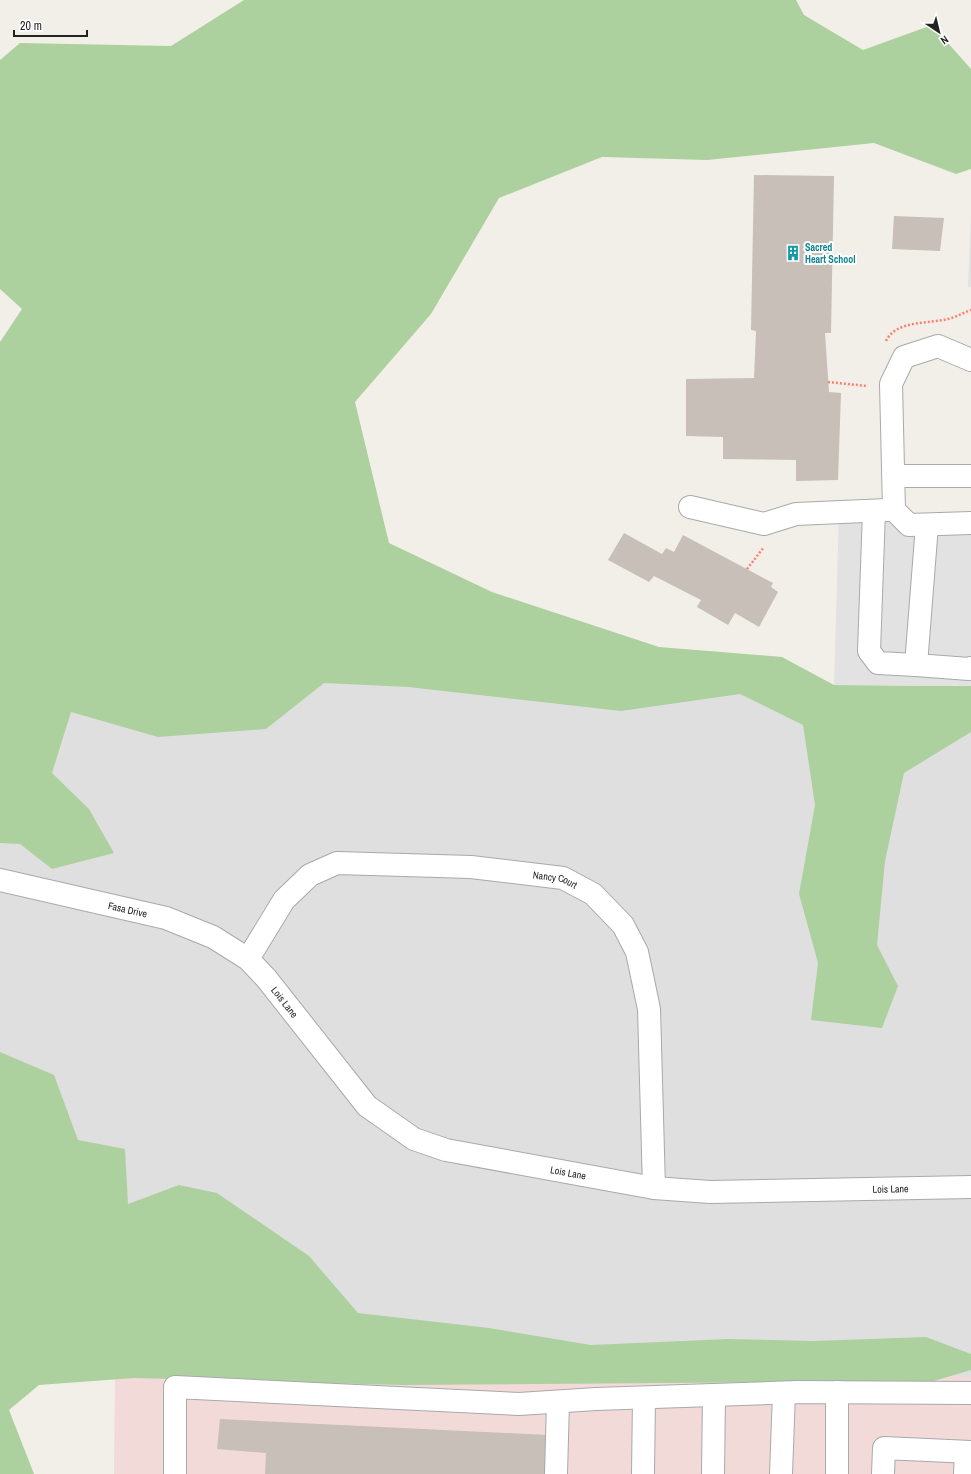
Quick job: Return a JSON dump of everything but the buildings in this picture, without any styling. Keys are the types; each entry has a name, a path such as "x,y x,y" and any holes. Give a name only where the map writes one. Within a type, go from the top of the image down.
{"street":[{"path":"971,360 938,346 904,357 891,384 894,476 884,510 869,651 878,662 971,668"},
{"path":"894,476 971,476"},
{"path":"690,507 764,524 796,514 884,510 909,525 971,521"},
{"path":"916,665 926,524"},
{"name":"Nancy Court","path":"248,959 284,900 310,875 337,863 471,867 563,878 593,894 623,925 637,952 649,1009 654,1188"},
{"name":"Fasa Drive","path":"0,880 166,918 213,937 248,959"},
{"name":"Lois Lane","path":"248,959 266,978 367,1106 414,1139 446,1150 654,1188 710,1192 971,1188"},
{"path":"174,1474 175,1387 519,1404 784,1393 971,1393"},
{"path":"836,1474 837,1392"},
{"path":"781,1474 784,1393"},
{"path":"713,1474 714,1395"},
{"path":"643,1474 644,1398"},
{"path":"556,1474 558,1402"},
{"path":"883,1474 884,1448 968,1452 965,1474"}],"path":[{"path":"884,343 888,336 900,327 949,319 971,310"},
{"path":"828,382 874,387"},
{"path":"747,569 769,544"}],"shaded area":[{"path":"971,215 971,287 968,287"},
{"path":"839,512 971,517 971,686 834,685"},
{"path":"289,640 785,674 858,849 938,705 971,706 971,1377 115,1371 0,1083 0,820 71,696"},
{"path":"115,1371 971,1377 971,1474 114,1474"}],"green space":[{"path":"244,0 796,0 804,15 863,50 932,25 971,69 971,169 956,174 874,143 707,160 602,157 499,198 431,314 355,402 389,543 492,592 659,647 782,657 834,685 971,686 971,732 904,773 885,861 877,945 898,986 882,1028 811,1020 818,963 799,894 815,805 803,725 740,694 621,711 408,687 324,683 266,729 158,737 71,712 52,773 89,809 114,853 52,869 20,844 0,843 0,342 22,309 0,289 0,60 20,43 171,46"},
{"path":"0,1052 54,1075 78,1140 125,1149 128,1204 179,1185 217,1193 309,1256 358,1313 489,1328 591,1345 728,1339 814,1341 926,1337 971,1354 971,1370 934,1381 402,1385 134,1378 39,1385 9,1410 34,1474 0,1474"}],"place":[{"name":"Sacred Heart School","path":"793,253"}]}
